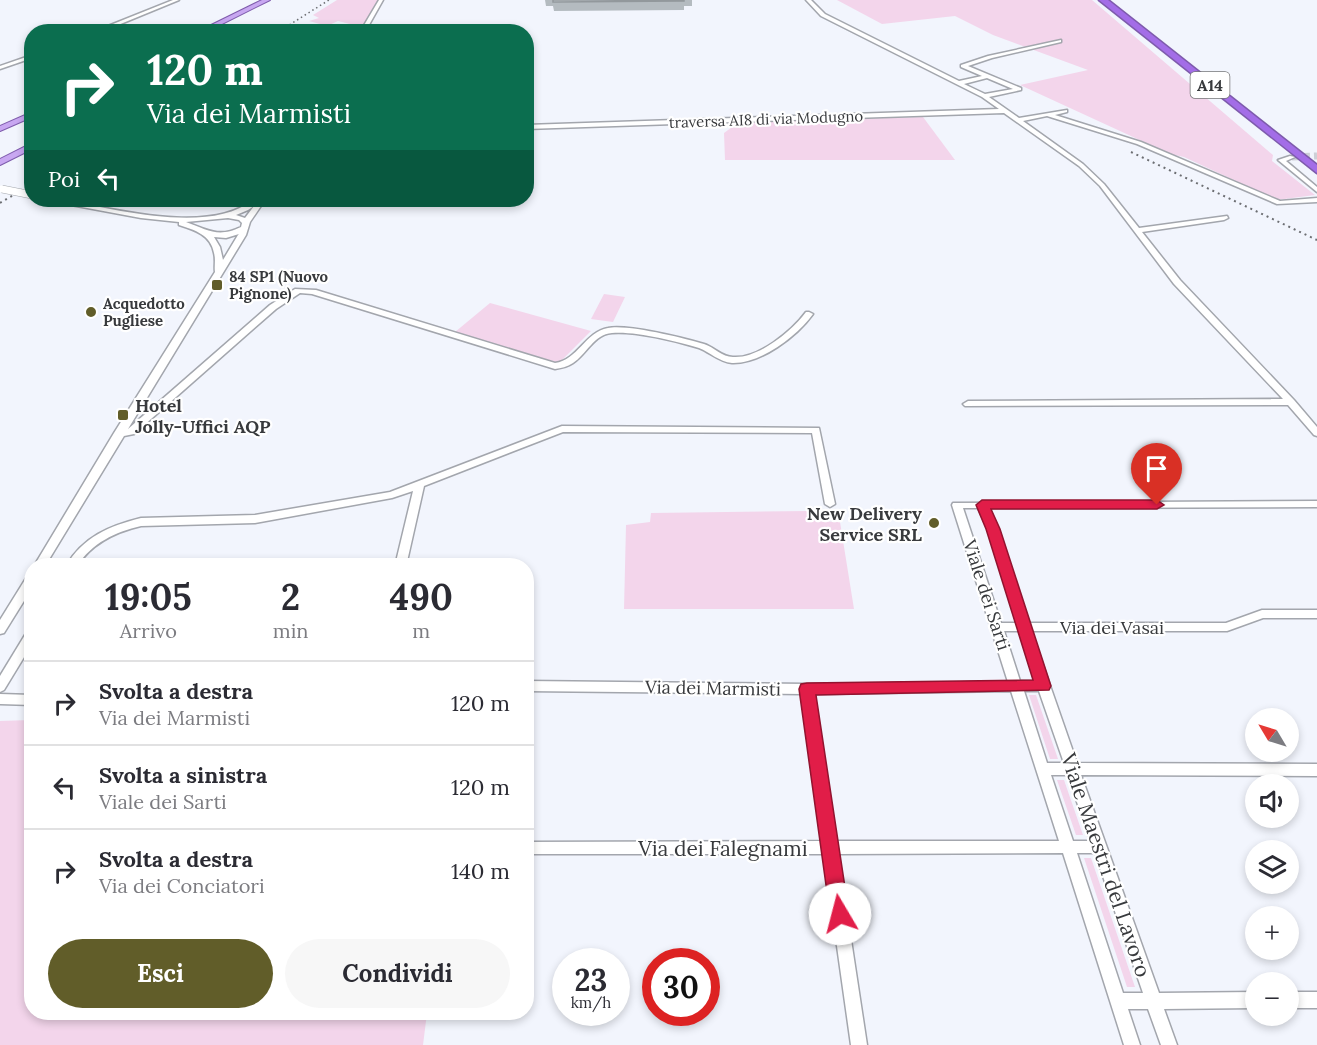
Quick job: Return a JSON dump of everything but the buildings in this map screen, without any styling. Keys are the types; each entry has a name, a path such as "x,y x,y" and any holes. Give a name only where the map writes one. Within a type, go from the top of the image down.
{"highway":[{"name":"A14","path":"1102,0 1317,170"},
{"name":"A14","path":"1110,0 1317,162"}],"main road":[{"path":"217,24 267,0"},
{"path":"224,24 274,0"},
{"path":"0,128 24,118"},
{"path":"0,163 24,150"}],"street":[{"path":"116,24 177,0"},
{"path":"367,24 381,0"},
{"path":"808,0 823,15 984,96 1094,176 1178,282 1292,402 1317,433"},
{"path":"984,96 1019,89 963,66 990,57 1059,41"},
{"path":"7,58 24,55"},
{"path":"0,66 24,57"},
{"path":"960,83 989,76"},
{"name":"traversa AI8 di via Modugno","path":"534,127 1005,111"},
{"path":"1017,120 1065,111"},
{"path":"1047,114 1139,143 1279,203 1317,200"},
{"path":"1292,157 1283,158 1282,162 1317,190"},
{"path":"1,189 24,193"},
{"path":"98,207 190,220 240,217 244,226"},
{"path":"218,271 217,246 205,233 204,225 247,207"},
{"path":"44,558 257,207"},
{"path":"165,218 205,233 223,236 244,226"},
{"path":"1137,230 1224,218"},
{"path":"119,433 131,432 273,307 298,291 308,291 555,366 569,363 597,334 610,330 698,345 726,358 742,359 784,339 800,326 809,314"},
{"path":"968,404 1292,402"},
{"path":"77,558 84,548 110,531 141,522 255,519 392,495 562,429 816,430 830,504"},
{"path":"402,558 419,485"},
{"path":"982,505 1317,504"},
{"name":"Viale dei Sarti","path":"1015,686 998,627 957,505 982,505 993,529 1043,686"},
{"path":"0,630 24,591"},
{"name":"Via dei Vasai","path":"998,627 1227,627 1262,614 1317,614"},
{"path":"0,687 24,646"},
{"name":"Via dei Marmisti","path":"534,686 807,689 1043,686"},
{"name":"Viale Maestri del Lavoro","path":"1015,686 1132,1045"},
{"name":"Viale Maestri del Lavoro","path":"1043,686 1169,1045"},
{"path":"807,689 859,1045"},
{"path":"0,699 24,700"},
{"path":"1042,769 1317,770"},
{"name":"Via dei Falegnami","path":"534,848 1099,847"},
{"path":"1118,1000 1245,1000"},
{"path":"1299,1000 1317,1000"}],"shaded area":[{"path":"337,0 379,0 364,24 338,21 331,24 320,24 309,21 319,18 313,15"},
{"path":"837,0 1092,0 1273,155 1272,161 1315,195 1277,200 1020,85 1088,70 993,35 955,16 882,24"},
{"path":"923,117 955,160 725,160 724,133 739,122"},
{"path":"604,294 625,297 613,322 591,319"},
{"path":"490,303 591,331 559,363 455,332"},
{"path":"809,511 815,521 840,522 854,609 624,609 626,525 650,522 651,513"},
{"path":"1029,695 1036,695 1058,759 1050,759"},
{"path":"24,720 24,1020 426,1020 423,1045 0,1045 0,721"},
{"path":"1057,780 1064,780 1083,835 1076,835"},
{"path":"1084,858 1091,858 1135,987 1127,987"}],"tunnel":[{"path":"1292,157 1317,156"}],"railway":[{"path":"291,24 329,0"},
{"path":"1131,152 1317,240"},
{"path":"0,203 24,189"}],"place":[{"name":"84 SP1 (Nuovo Pignone)","path":"217,285"},
{"name":"Acquedotto Pugliese","path":"91,312"},
{"name":"Hotel Jolly-Uffici AQP","path":"123,415"},
{"name":"New Delivery Service SRL","path":"934,523"}],"route":[{"path":"840,914 807,689 1043,686 993,529 982,505 1157,505"}]}
